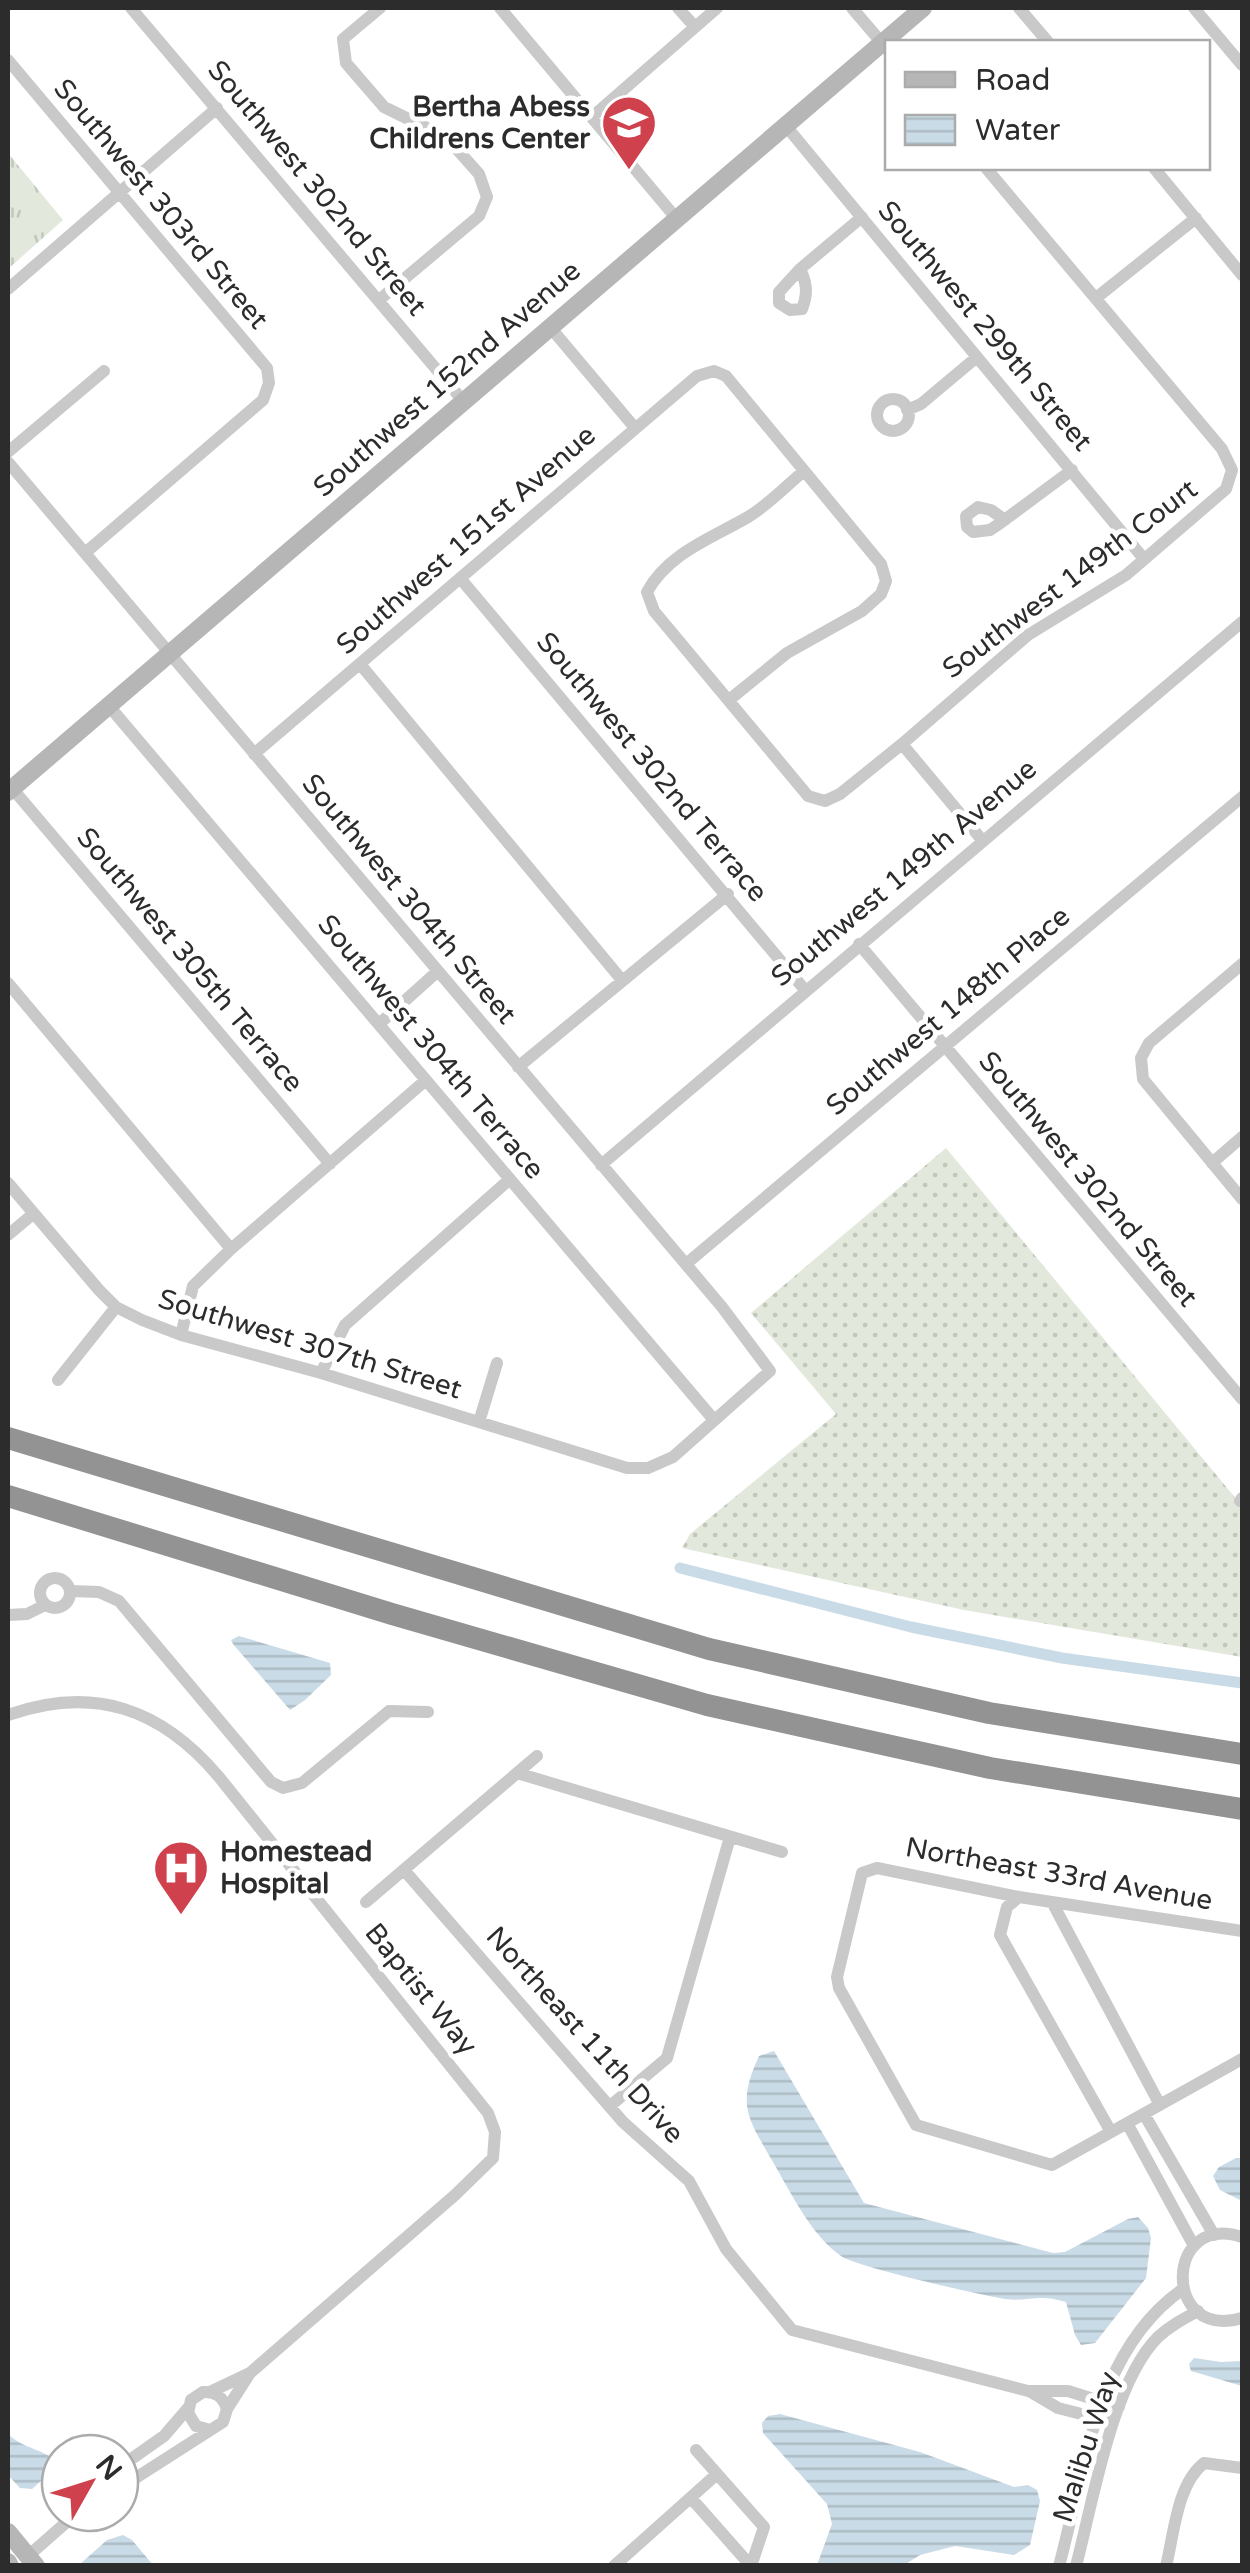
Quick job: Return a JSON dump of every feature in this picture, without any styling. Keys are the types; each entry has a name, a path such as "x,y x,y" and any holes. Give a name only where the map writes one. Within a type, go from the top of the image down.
{"highway":[{"path":"8,1438 709,1648 989,1713 1242,1754"},
{"path":"8,1496 392,1614 707,1705 990,1768 1242,1809"}],"street":[{"name":"Southwest 302nd Street","path":"131,8 464,402"},
{"path":"379,300 479,216 487,197 479,174 447,138 384,107 346,63 343,39 380,8"},
{"path":"500,8 676,218"},
{"path":"678,8 695,27"},
{"path":"592,117 718,8"},
{"path":"852,8 884,46"},
{"name":"Southwest 152nd Avenue","path":"890,40 923,8"},
{"path":"1018,8 1046,40"},
{"path":"1194,8 1242,65"},
{"name":"Southwest 152nd Avenue","path":"10,790 676,218 884,46"},
{"name":"Southwest 303rd Street","path":"8,60 267,368 269,384 263,400 85,553"},
{"path":"8,289 217,108"},
{"name":"Southwest 299th Street","path":"786,126 1144,559"},
{"path":"988,170 1096,298 1196,218"},
{"path":"1156,170 1242,275"},
{"path":"800,270 862,217"},
{"name":"Southwest 149th Court","path":"729,700 808,796 825,801 840,794 902,744 1028,636 1108,586 1226,489 1232,477 1230,461 1096,298"},
{"path":"550,327 635,428"},
{"path":"908,410 921,404 977,358"},
{"path":"8,452 104,371"},
{"name":"Southwest 151st Avenue","path":"254,754 697,376 714,371 726,376 804,471"},
{"name":"Southwest 304th Street","path":"8,462 744,1334 770,1372 714,1420"},
{"path":"1004,520 1072,470"},
{"path":"804,471 881,564 886,581 881,594 862,611 786,653 729,700 654,611 648,592 656,575 706,538 751,516 804,471"},
{"name":"Southwest 302nd Terrace","path":"460,578 805,990"},
{"name":"Southwest 149th Avenue","path":"601,1165 1242,622"},
{"path":"360,664 622,979"},
{"name":"Southwest 304th Terrace","path":"109,706 714,1420"},
{"path":"902,744 982,840"},
{"name":"Southwest 305th Terrace","path":"10,790 330,1164"},
{"name":"Southwest 148th Place","path":"686,1264 1242,797"},
{"path":"518,1067 728,894"},
{"name":"Southwest 302nd Street","path":"859,944 1242,1400"},
{"path":"1242,964 1149,1043 1140,1058 1143,1078 1242,1199"},
{"path":"378,1024 438,971"},
{"path":"8,983 231,1249"},
{"path":"181,1335 193,1286 426,1080"},
{"path":"1212,1163 1242,1137"},
{"path":"321,1373 345,1324 510,1180"},
{"name":"Southwest 307th Street","path":"8,1183 116,1306 181,1335 321,1373 627,1468 648,1468 673,1457 714,1420"},
{"path":"8,1235 33,1214"},
{"path":"58,1380 116,1306"},
{"path":"478,1422 497,1364"},
{"path":"50,1579 64,1580 70,1591 64,1606 54,1609 45,1604 40,1590 50,1579"},
{"path":"70,1591 115,1597 271,1782 283,1788 302,1784 389,1711 428,1712"},
{"path":"8,1615 27,1614 45,1604"},
{"name":"Baptist Way","path":"8,1715 59,1702 100,1701 139,1712 185,1741 219,1776 488,2113 496,2143 493,2158 250,2373"},
{"path":"366,1902 536,1756"},
{"path":"517,1772 782,1852"},
{"path":"610,2106 667,2058 730,1837"},
{"name":"Northeast 33rd Avenue","path":"1111,2132 1052,2165 916,2125 838,1988 840,1961 862,1874 878,1868 1019,1897 1242,1931"},
{"name":"Northeast 11th Drive","path":"404,1870 610,2106 689,2181 726,2249 792,2330 1028,2391 1068,2391 1118,2407"},
{"path":"1019,1897 1007,1908 1000,1936 1111,2132 1242,2059"},
{"path":"1052,1902 1160,2104"},
{"path":"1144,2114 1214,2234"},
{"path":"1127,2124 1194,2246"},
{"path":"1242,2237 1214,2234 1194,2246 1184,2261 1183,2289 1198,2312 1224,2322 1242,2318"},
{"name":"Malibu Way","path":"1058,2566 1108,2382 1127,2350 1161,2308 1183,2289"},
{"name":"Malibu Way","path":"1076,2566 1118,2407 1139,2363 1156,2339 1198,2312"},
{"path":"140,2452 164,2436 194,2396 250,2373"},
{"path":"140,2475 222,2422 250,2373"},
{"name":"Northeast 11th Drive","path":"1028,2391 1058,2408 1114,2423"},
{"path":"210,2392 222,2399 227,2410"},
{"path":"188,2408 196,2426 210,2430"},
{"path":"696,2450 764,2527 751,2566"},
{"path":"1166,2566 1188,2481 1197,2468 1204,2463 1242,2468"},
{"path":"614,2566 717,2474"},
{"path":"691,2498 751,2566"},
{"path":"8,2532 19,2563 54,2533"}],"green space":[{"path":"8,153 63,220 8,269"},
{"path":"946,1148 1242,1506 1242,1657 964,1610 682,1548 690,1534 836,1414 751,1313"}],"water":[{"path":"239,1636 330,1663 331,1675 290,1710 233,1644 231,1640"},
{"path":"774,2051 864,2203 1053,2253 1065,2252 1138,2217 1151,2238 1146,2278 1095,2343 1081,2345 1066,2302 992,2296 893,2273 841,2256 802,2213 748,2111 748,2087 759,2056"},
{"path":"1242,2158 1242,2201 1220,2190 1213,2176 1219,2167"},
{"path":"1194,2358 1242,2361 1242,2386 1191,2371 1189,2364"},
{"path":"780,2414 920,2452 1014,2487 1028,2485 1037,2490 1040,2501 1030,2545 1014,2555 955,2546 920,2555 904,2565 817,2565 832,2524 827,2504 763,2433 762,2423 768,2416"},
{"path":"8,2434 40,2452 40,2482 32,2489 20,2488 8,2475"},
{"path":"123,2535 153,2565 79,2565 107,2540"}],"waterway":[{"path":"680,1568 911,1627 1062,1658 1242,1683"}],"place":[{"name":"Bertha Abess Childrens Center","path":"629,172"},
{"name":"Homestead Hospital","path":"181,1917"}]}
